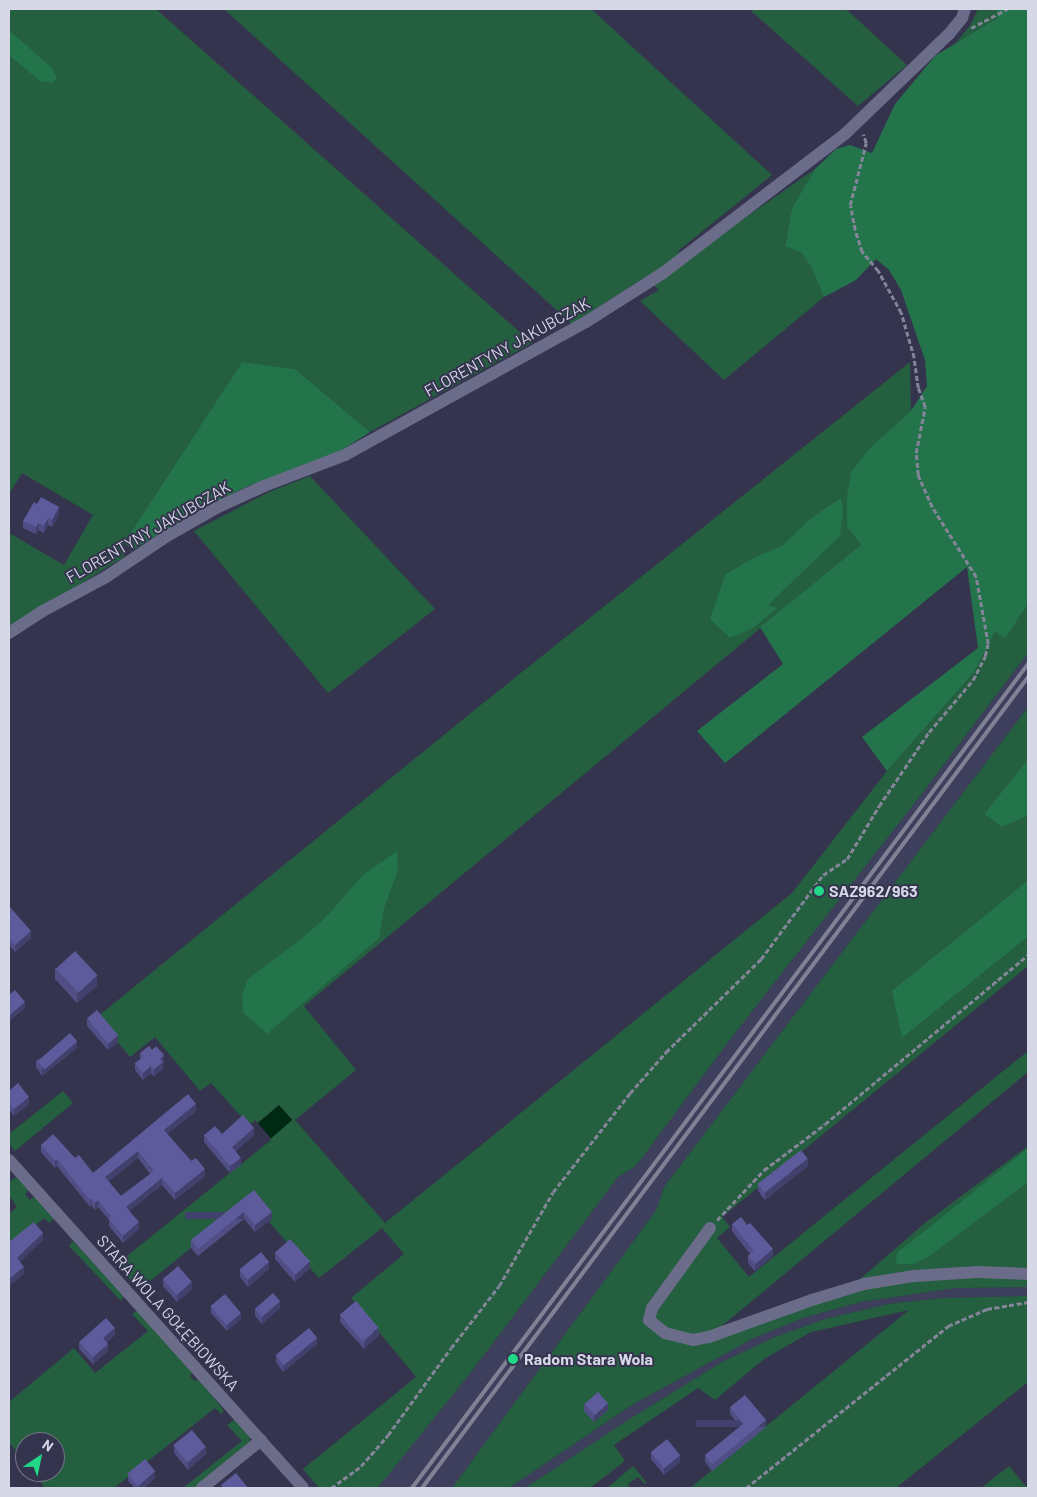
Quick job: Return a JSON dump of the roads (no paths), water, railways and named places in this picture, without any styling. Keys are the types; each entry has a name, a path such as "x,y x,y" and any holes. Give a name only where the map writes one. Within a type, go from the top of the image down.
{"street":[{"name":"FLORENTYNY JAKUBCZAK","path":"9,633 216,508 264,486 345,456 586,322 663,273 845,134 949,34 962,18 965,9"},
{"name":"STARA WOLA GOŁĘBIOWSKA","path":"9,1160 303,1488"},
{"path":"710,1228 652,1308 649,1320 665,1333 692,1340 709,1337 812,1300 864,1284 898,1278 977,1272 1028,1274"},
{"path":"202,1488 261,1440"}],"railway":[{"path":"412,1488 1028,664"},
{"path":"422,1488 1028,677"}],"place":[{"name":"SAZ962/963","path":"819,891"},
{"name":"Radom Stara Wola","path":"513,1359"}]}
